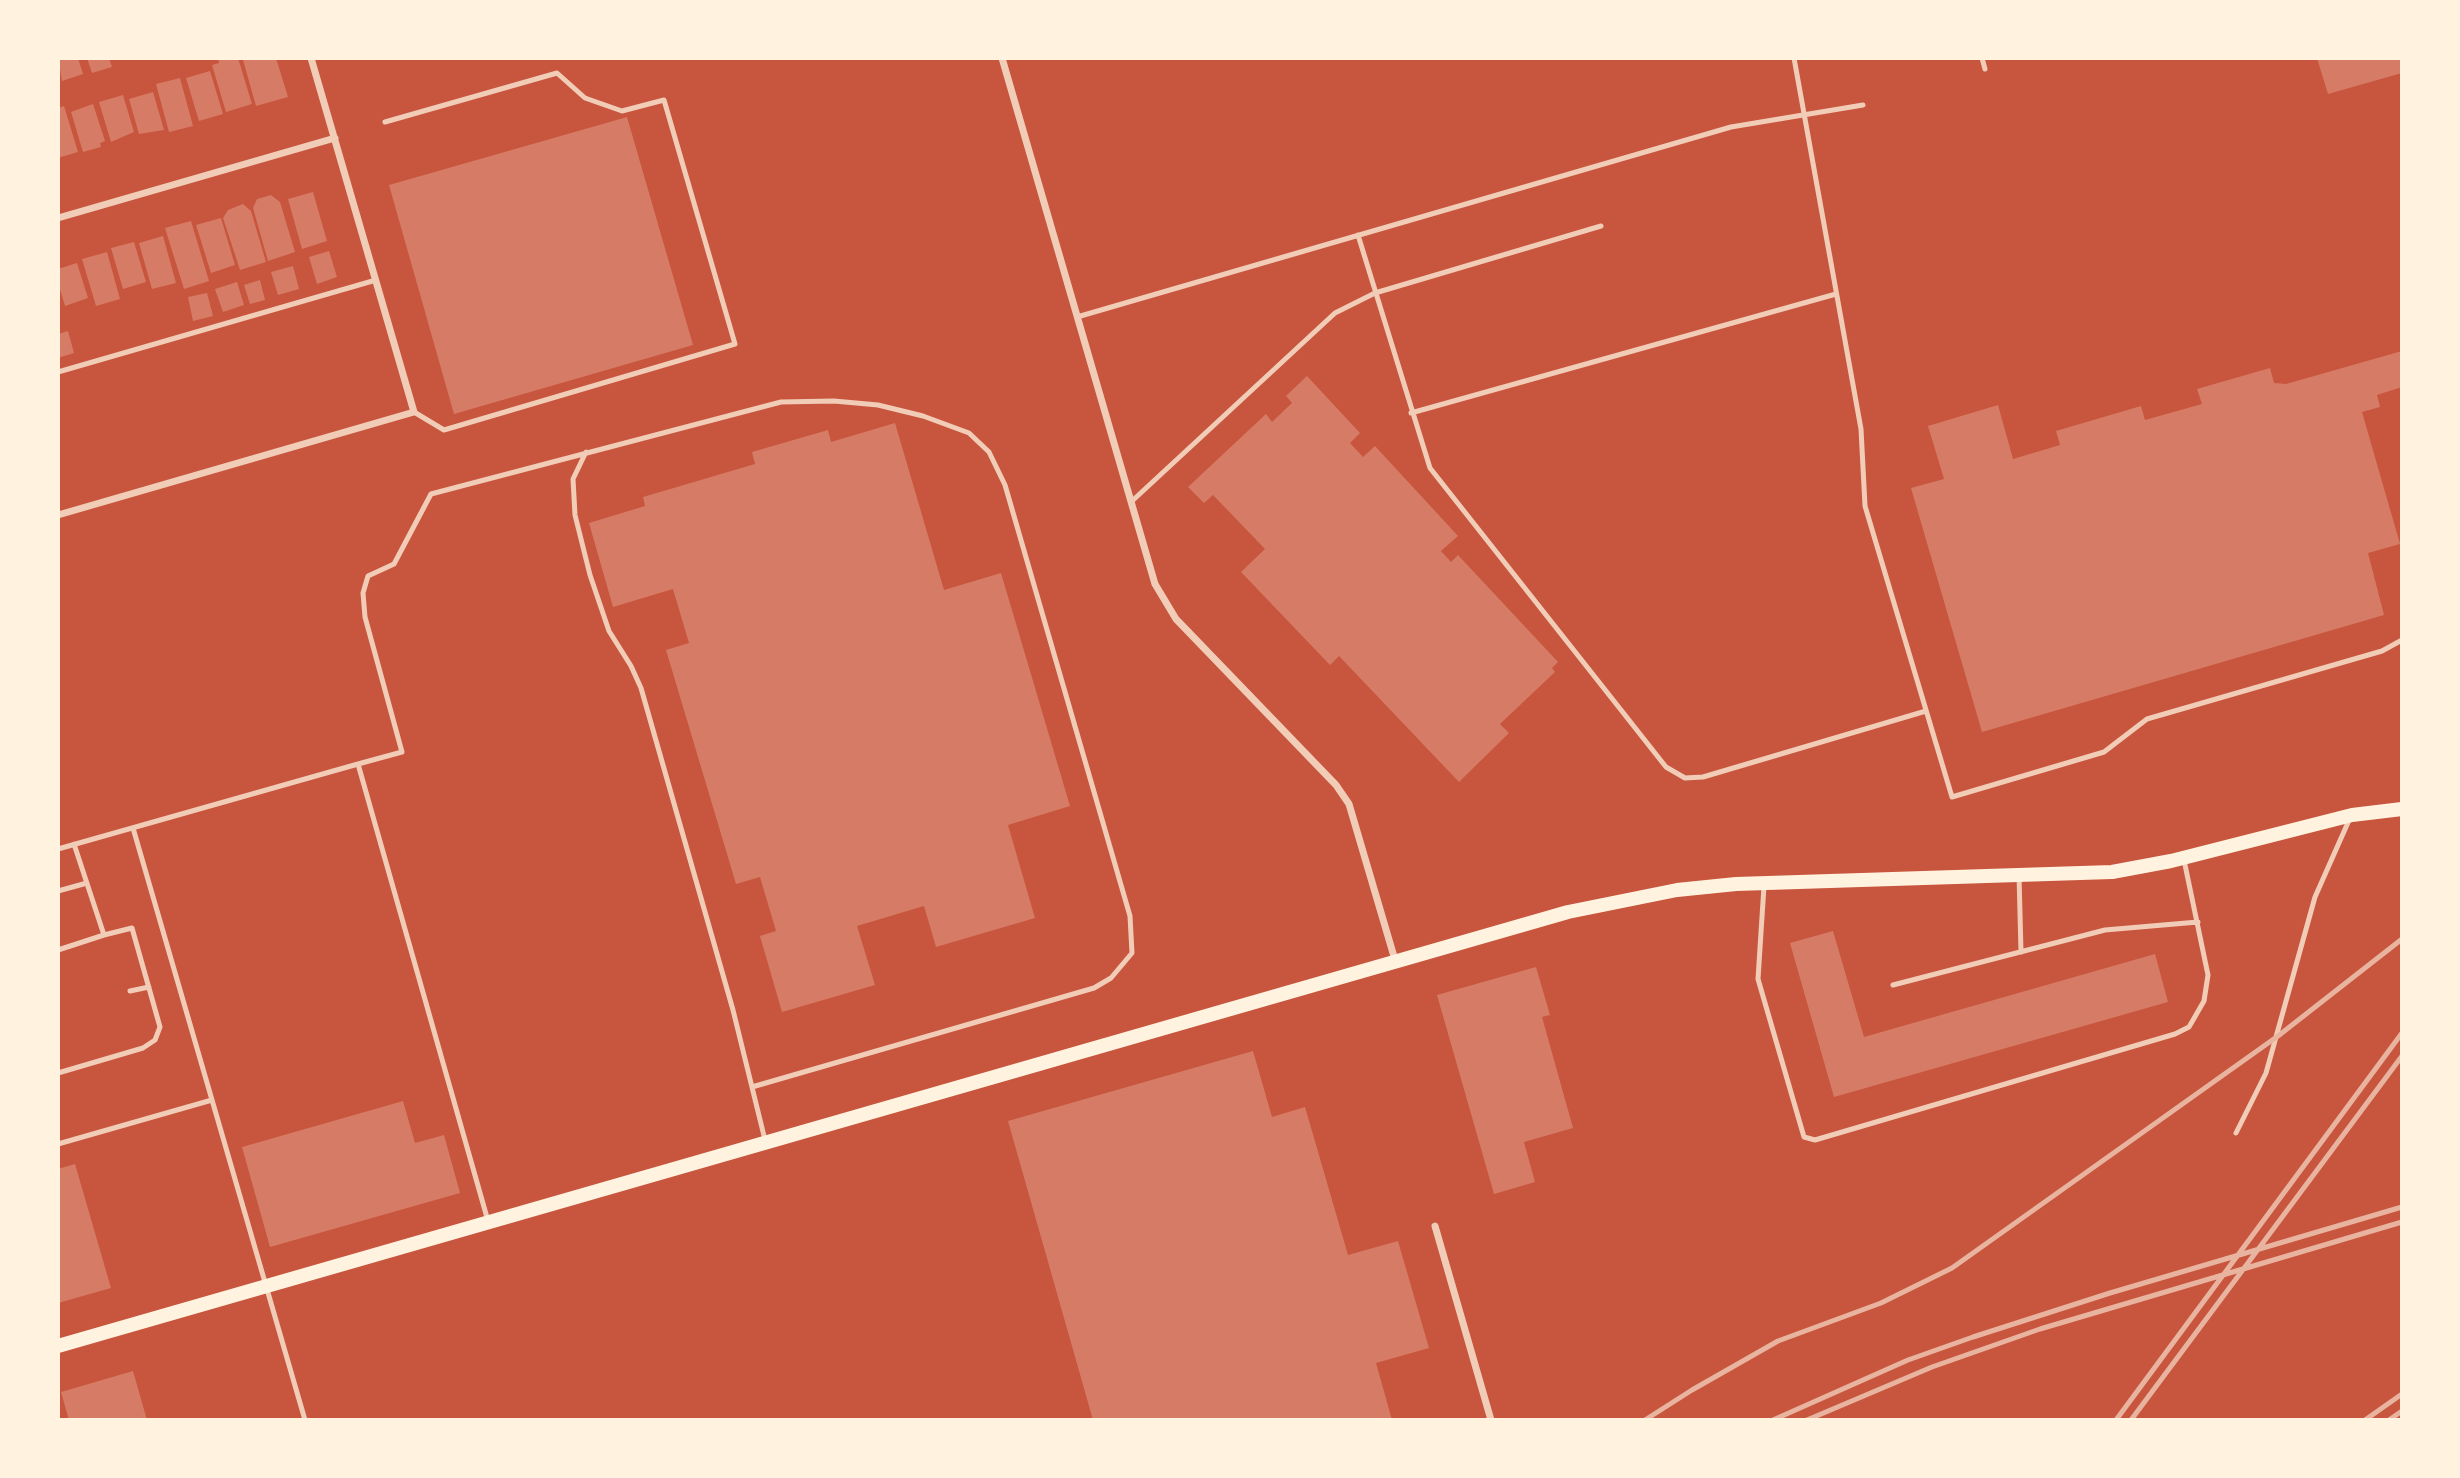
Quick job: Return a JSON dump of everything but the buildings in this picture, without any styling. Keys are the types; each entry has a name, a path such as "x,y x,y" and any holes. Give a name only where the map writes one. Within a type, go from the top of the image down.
{"main road":[{"path":"58,1346 1546,917 1677,890 1764,883 2112,873 2352,815 2402,809"}],"street":[{"path":"58,515 414,412 311,58"},
{"path":"1002,58 1155,584 1170,610 1336,785 1349,804 1395,960"},
{"path":"58,218 335,138"},
{"path":"1435,1226 1491,1420"}],"lane":[{"path":"1794,58 1861,429 1865,506 1952,797 2104,752 2147,719 2382,650 2402,640"},
{"path":"1982,58 1985,69"},
{"path":"385,122 557,73 585,98 622,111 664,100 735,344 444,430 414,412"},
{"path":"1077,317 1731,127 1863,105"},
{"path":"1131,502 1335,313 1375,293 1601,226"},
{"path":"1358,235 1430,468 1666,767 1685,778 1703,776 1926,711"},
{"path":"58,372 376,280"},
{"path":"1411,413 1836,294"},
{"path":"58,849 402,752 365,617 363,593 368,576 394,564 431,494 781,402 834,401 878,405 923,416 969,433 989,452 1005,485 1130,916 1132,953 1111,978 1094,988 752,1087"},
{"path":"586,452 573,479 575,515 590,575 609,631 641,688 766,1142"},
{"path":"358,764 488,1221"},
{"path":"2236,1133 2266,1073 2315,897 2352,815"},
{"path":"133,828 304,1420"},
{"path":"74,844 104,935"},
{"path":"1764,883 1758,979 1804,1137 1815,1140 2175,1034 2189,1027 2204,1001 2207,975 2183,857"},
{"path":"2019,875 2021,952"},
{"path":"58,891 87,883"},
{"path":"1893,985 2105,930 2198,922"},
{"path":"58,950 132,928 160,1027 155,1040 143,1048 58,1073"},
{"path":"130,991 149,987"},
{"path":"58,1144 212,1100"}],"railway":[{"path":"1645,1420 1778,1341 1881,1303 1952,1268 2278,1036 2402,939"},
{"path":"2116,1420 2402,1033"},
{"path":"2131,1420 2402,1056"},
{"path":"1773,1420 1908,1360 1973,1337 2110,1293 2402,1207"},
{"path":"1807,1420 1932,1367 2040,1329 2402,1222"},
{"path":"2365,1420 2402,1394"},
{"path":"2389,1420 2402,1411"}]}
